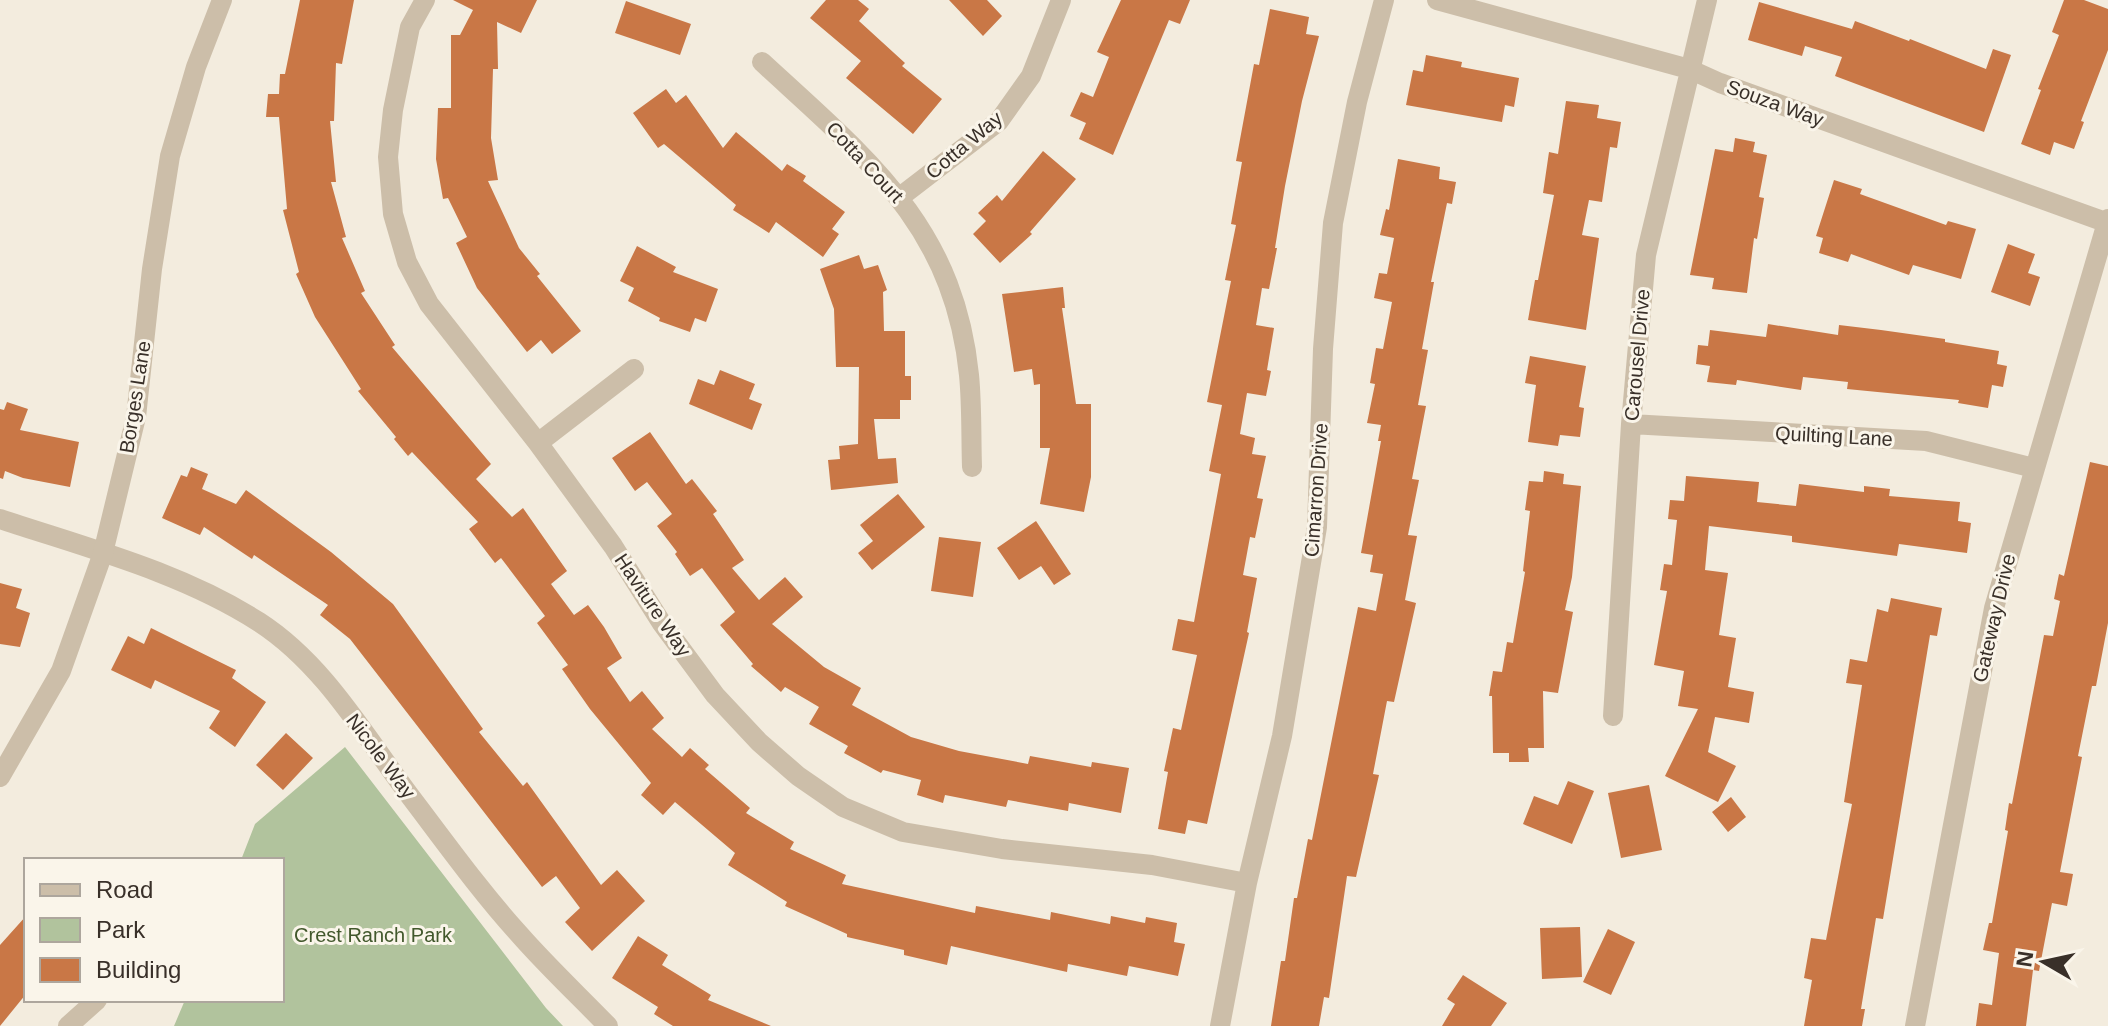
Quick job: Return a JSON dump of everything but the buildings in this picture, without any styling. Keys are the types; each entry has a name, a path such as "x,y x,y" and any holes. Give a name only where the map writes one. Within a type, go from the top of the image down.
{"street":[{"name":"Borges Lane","path":"0,777 61,671 103,553 136,417 152,269 170,156 196,67 222,0"},
{"name":"Haviture Way","path":"425,0 410,27 393,110 388,157 393,214 407,262 429,304 538,443 715,695 788,768 843,807 903,832 1002,849 1152,865 1247,883"},
{"name":"Cotta Way","path":"900,197 999,121 1031,76 1061,0"},
{"name":"Cimarron Drive","path":"1220,1026 1247,883 1282,736 1317,527 1323,349 1333,223 1357,102 1384,0"},
{"name":"Souza Way","path":"1437,0 1689,69 1733,88 2108,222"},
{"name":"Carousel Drive","path":"1613,716 1631,424 1646,255 1707,0"},
{"name":"Cotta Court","path":"762,62 868,159 900,197 926,237 948,281 961,330 969,375 972,467"},
{"name":"Gateway Drive","path":"1915,1026 1994,608 2108,222"},
{"path":"538,443 634,369"},
{"name":"Quilting Lane","path":"1631,424 1926,441 2034,468"},
{"name":"Nicole Way","path":"0,519 103,553 218,598 261,624 305,658 518,933 608,1026"},
{"path":"68,1026 95,1002"}],"green space":[{"name":"Crest Ranch Park","path":"345,747 563,1026 174,1026 184,1002 284,1002 284,858 242,858 255,824"}]}
